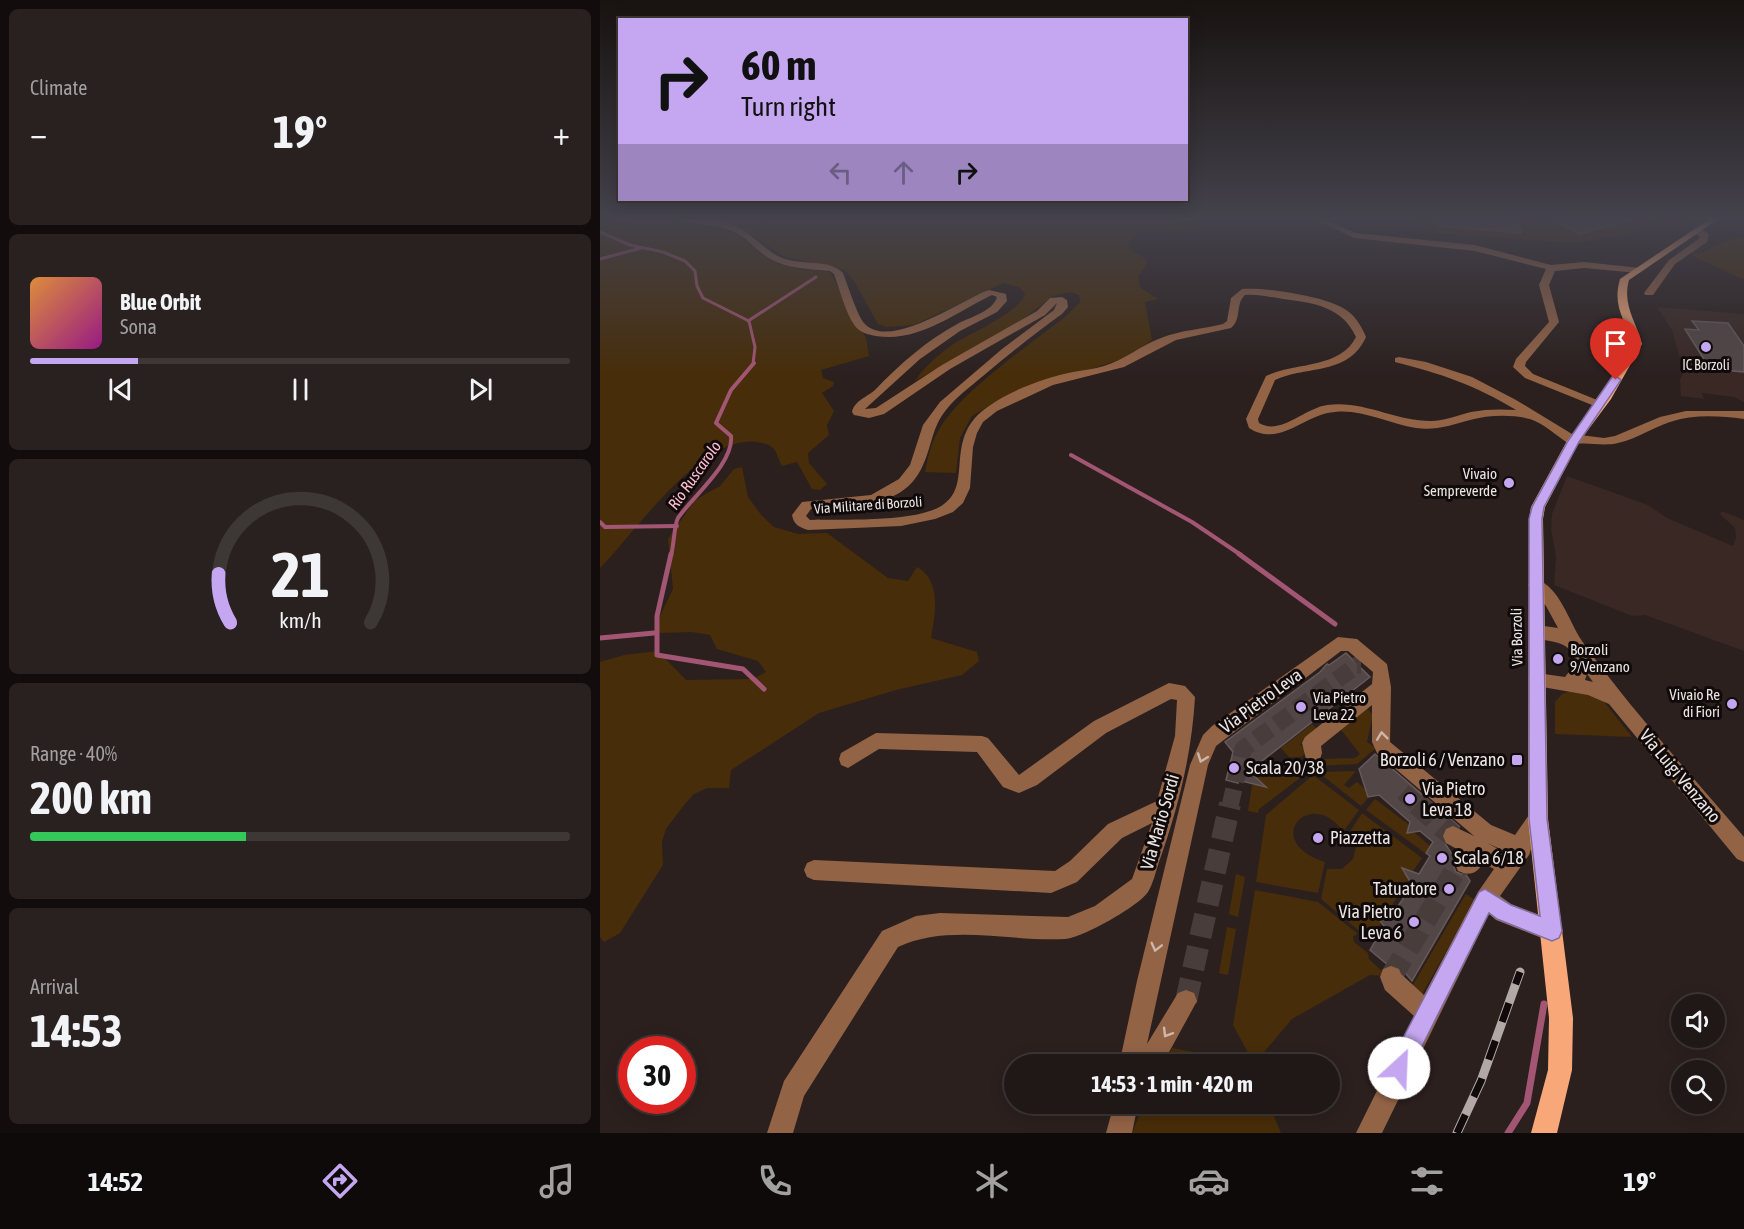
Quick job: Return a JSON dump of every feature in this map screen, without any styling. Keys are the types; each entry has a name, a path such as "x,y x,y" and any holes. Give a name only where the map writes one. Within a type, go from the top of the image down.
{"main road":[{"name":"Via Borzoli","path":"1544,1133 1560,1070 1561,1039 1559,990 1538,819 1536,519 1538,507 1575,439 1601,404 1637,344 1635,334 1622,308 1620,293 1624,279 1637,271"}],"street":[{"name":"Via Militare di Borzoli","path":"835,271 860,326 867,332 880,335 902,333 965,307 986,294 993,292 1002,296 1002,301 993,310 956,329 898,371 877,394 859,407 858,412 863,413 880,411 946,367 1041,313 1048,303 1062,300 1063,307 1013,344 946,402 926,430 916,469 904,483 889,493 864,501 807,506 799,515 800,521 808,525 908,520 948,509 958,500 964,488 967,438 977,419 993,408 1030,391 1068,377 1100,371 1124,363 1166,339 1230,324 1236,298 1242,292 1256,292 1326,303 1348,317 1357,326 1361,337 1357,346 1337,361 1286,370 1270,378 1252,419 1253,425 1260,430 1274,431 1312,413 1336,408 1371,412 1431,426 1486,413 1535,416"},
{"path":"1550,271 1544,285 1554,322 1520,361 1519,367 1529,376 1601,404"},
{"path":"1649,293 1661,271"},
{"path":"1400,360 1439,368 1521,406 1575,439 1606,442 1679,416 1704,413 1744,415"},
{"name":"Via Luigi Venzano","path":"1536,585 1552,602 1575,644 1616,700 1744,852"},
{"path":"1537,632 1559,635 1575,644 1581,655 1582,671 1578,679 1569,684"},
{"name":"Via Pietro Leva","path":"1133,1054 1148,981 1197,776 1209,741 1338,644 1351,644 1381,669 1382,684"},
{"path":"1361,665 1382,684"},
{"name":"Via Luigi Venzano","path":"1537,680 1599,691 1616,700"},
{"path":"1313,753 1311,743 1382,684"},
{"path":"1382,684 1380,730 1383,747 1484,832 1522,848"},
{"name":"Via Mario Sordi","path":"780,1133 793,1090 890,939 916,927 940,924 1068,928 1102,914 1140,886 1157,840 1184,736 1186,697 1179,691 1169,691 1100,727 1030,779 1019,784 1010,781 982,744 876,741 848,759"},
{"path":"814,870 1052,883 1069,875 1116,830 1166,807"},
{"path":"1370,1133 1426,1012 1485,899 1522,848 1525,834 1538,819"},
{"path":"1453,836 1469,855 1509,866"},
{"path":"1485,899 1504,912 1552,931"},
{"path":"1391,977 1393,982 1426,1012"},
{"path":"1155,1054 1186,1001"},
{"path":"1119,1133 1124,1114"}],"shaded area":[{"path":"600,271 830,272 866,338 869,356 821,370 823,378 834,382 833,386 822,393 834,411 827,425 829,435 808,453 809,463 827,484 820,490 812,489 797,462 782,466 775,451 766,444 757,442 736,444 714,453 671,488 600,568"},
{"path":"845,271 1142,271 1138,276 1140,287 1158,299 1145,302 1152,340 1125,358 1004,397 972,416 960,438 956,473 925,472 932,444 950,413 980,384 1065,317 1080,302 1079,295 1070,292 1053,296 1015,325 915,381 927,366 952,345 1004,316 1021,301 1025,294 1019,287 1003,283 914,325 887,327 878,324 853,279"},
{"path":"1725,271 1744,271 1744,280"},
{"path":"1657,307 1744,314 1744,402 1734,397 1702,393 1704,399 1681,396 1682,366 1672,330"},
{"path":"742,467 748,497 762,516 774,527 798,534 827,533 888,578 908,581 917,567 925,573 935,599 931,638 977,652 979,661 962,675 896,690 819,713 731,770 729,788 707,788 694,794 666,829 662,842 663,865 620,933 604,942 600,937 600,662 624,655 658,651 686,680 753,679 766,672 758,661 717,649 710,635 692,632 659,633 654,628 673,589 668,539 695,500 720,486 734,469"},
{"path":"1567,476 1648,505 1667,518 1733,546 1736,538 1735,528 1720,514 1722,511 1744,520 1744,651 1645,615 1632,616 1554,585 1556,557 1551,529 1552,514"},
{"path":"1574,690 1601,698 1632,737 1555,734 1555,702 1562,694"},
{"path":"1364,705 1373,715 1367,742 1376,748 1357,764 1316,766 1315,759 1355,758 1360,754 1338,726"},
{"path":"1312,724 1317,729 1300,744 1307,752 1301,757 1289,757 1281,748"},
{"path":"1356,771 1344,785 1349,788 1357,782 1366,790 1369,797 1361,806 1318,772"},
{"path":"1308,772 1259,809 1258,813 1248,811 1252,785 1255,785 1258,773"},
{"path":"1313,775 1359,810 1343,832 1331,819 1318,814 1306,815 1298,822 1294,831 1296,842 1306,853 1325,862 1318,893 1256,882 1266,815"},
{"path":"1375,799 1408,824 1409,832 1415,833 1430,846 1425,853 1366,810"},
{"path":"1362,813 1422,858 1413,871 1407,874 1408,880 1387,913 1383,911 1378,915 1381,923 1370,940 1321,899 1327,869 1342,869 1353,859 1356,846 1349,833"},
{"path":"1236,874 1245,877 1238,917 1229,914"},
{"path":"1255,890 1318,902 1358,934 1353,936 1354,942 1368,953 1369,959 1387,976 1370,975 1292,1019 1262,1054 1249,1054 1233,1025"},
{"path":"1466,894 1475,900 1420,998 1410,990"},
{"path":"1227,927 1236,929 1228,975 1219,973"},
{"path":"1172,1048 1204,1054 1169,1054"},
{"path":"1140,1114 1273,1114 1281,1133 1132,1133"}],"building":[{"name":"IC Borzoli","path":"1692,321 1728,323 1744,346 1744,372 1710,369 1685,329 1699,330"},
{"name":"Via Pietro Leva 22","path":"1346,653 1370,677 1249,771 1266,787 1238,780 1238,783 1226,780 1233,752 1225,742 1320,672 1327,664 1329,665"},
{"path":"1375,754 1460,827 1452,824 1445,827 1441,837 1455,859 1453,865 1456,872 1467,876 1470,881 1412,981 1400,967 1388,965 1370,950 1384,926 1367,904 1391,917 1412,885 1402,868 1419,874 1430,856 1426,853 1433,842 1420,831 1407,833 1410,822 1379,795 1368,797 1359,769"}],"waterway":[{"name":"Rio Ruscarolo","path":"695,271 697,286 703,298 748,321"},
{"path":"748,321 816,277"},
{"name":"Rio Ruscarolo","path":"748,321 755,347 753,364"},
{"name":"Rio Ruscarolo","path":"676,526 678,518 720,468 726,457 731,436 716,423 731,390 754,363"},
{"path":"1071,455 1192,522 1241,555"},
{"path":"600,522 605,527 676,526"},
{"name":"Rio Ruscarolo","path":"671,555 676,526"},
{"name":"Rio Ruscarolo","path":"671,554 657,616 657,655 743,669 764,689"},
{"path":"1239,554 1335,624"},
{"path":"600,638 654,633"},
{"path":"1508,1133 1527,1103 1544,1004"}],"tunnel":[{"path":"1230,806 1243,749 1357,665 1361,665"},
{"path":"1403,792 1419,806"},
{"path":"1186,1001 1230,804"},
{"path":"1417,804 1453,836"},
{"path":"1391,977 1458,866 1465,864"}],"railway":[{"path":"1457,1133 1481,1081 1520,972"}],"place":[{"name":"IC Borzoli","path":"1706,347"},
{"name":"Vivaio Sempreverde","path":"1509,483"},
{"name":"Borzoli 9/Venzano","path":"1558,659"},
{"name":"Vivaio Re di Fiori","path":"1732,704"},
{"name":"Via Pietro Leva 22","path":"1301,707"},
{"name":"Borzoli 6 / Venzano","path":"1517,760"},
{"name":"Scala 20/38","path":"1234,768"},
{"name":"Via Pietro Leva 18","path":"1410,799"},
{"name":"Piazzetta","path":"1318,838"},
{"name":"Scala 6/18","path":"1442,858"},
{"name":"Tatuatore","path":"1449,889"},
{"name":"Via Pietro Leva 6","path":"1414,922"}],"route":[{"path":"1399,1068 1485,899 1504,912 1552,931 1538,819 1536,519 1538,507 1573,441 1605,399 1616,380"}]}
